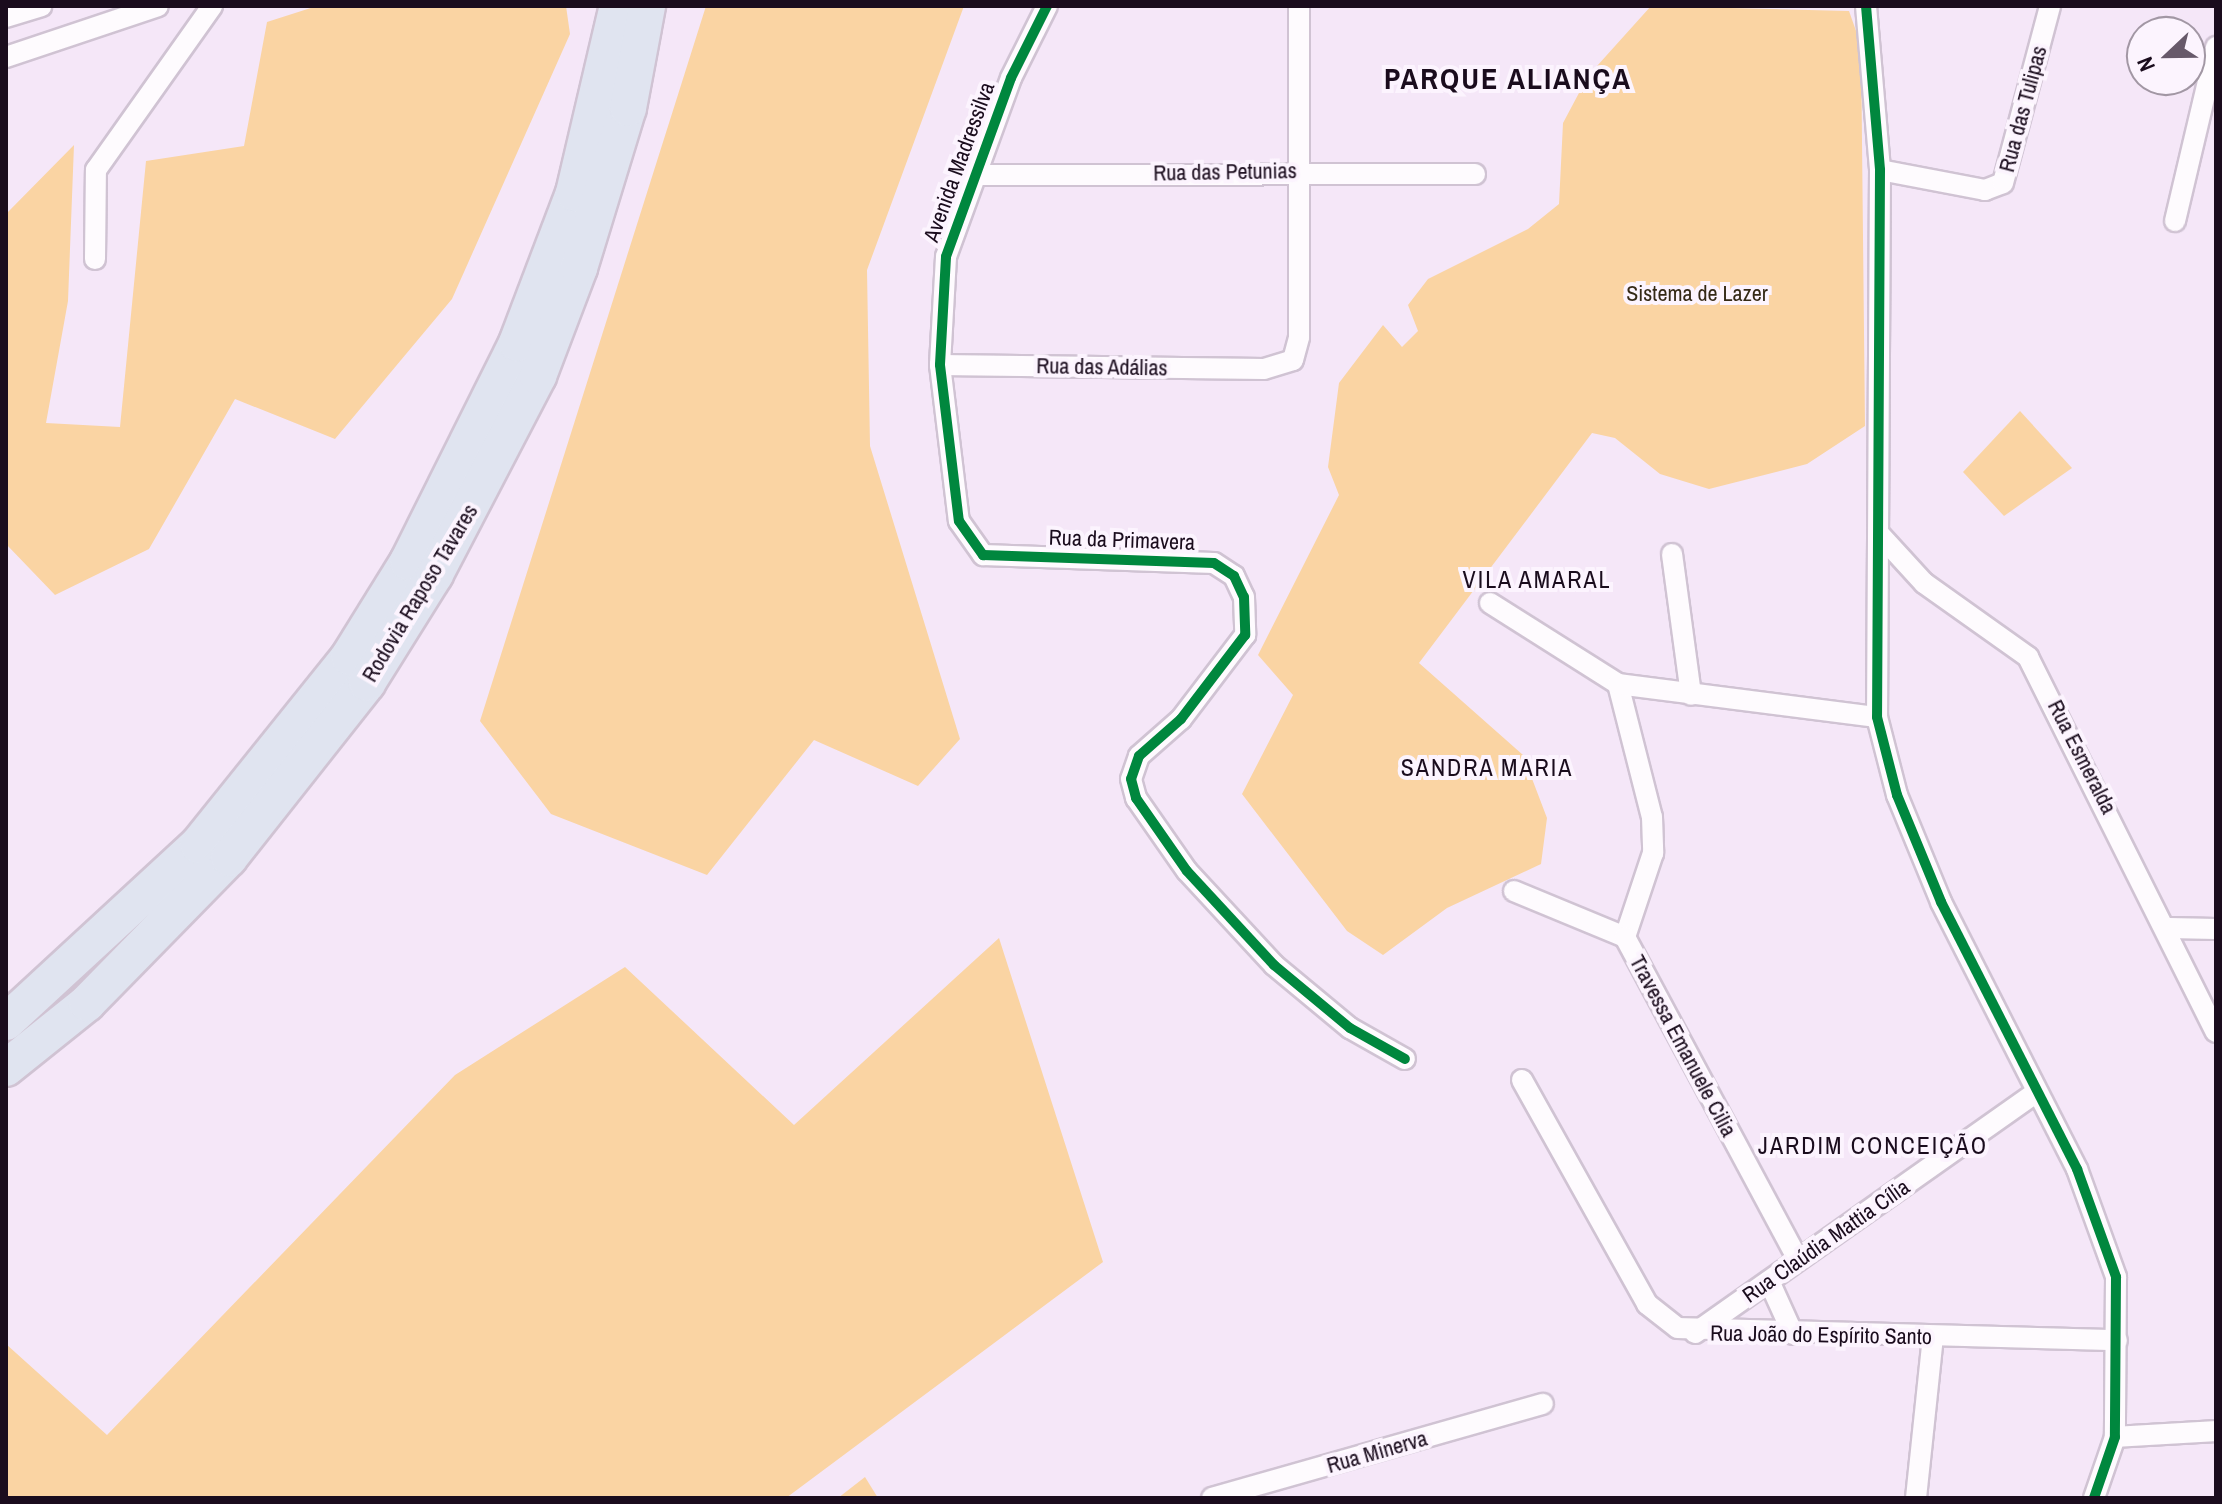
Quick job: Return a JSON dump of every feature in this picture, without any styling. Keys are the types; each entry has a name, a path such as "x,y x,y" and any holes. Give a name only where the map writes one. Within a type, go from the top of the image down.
{"highway":[{"name":"Rodovia Raposo Tavares","path":"6,1022 198,845 349,657 408,562 517,343 574,193 618,6"},
{"name":"Rodovia Raposo Tavares","path":"6,1068 87,1003 229,858 367,683 435,574 538,376 579,268 628,108 647,6"}],"street":[{"path":"6,17 41,6"},
{"path":"6,57 158,6"},
{"path":"95,259 96,170 212,6"},
{"name":"Avenida Madressilva","path":"999,557 969,545 959,521 940,365 946,257 976,175 1047,6"},
{"path":"1299,6 1299,171"},
{"path":"1866,6 1880,170 1881,536 1877,717 1897,795 1941,902 2035,1093 2077,1169 2116,1277 2115,1437 2094,1498"},
{"name":"Rua das Tulipas","path":"1880,170 1985,190 2003,183 2050,6"},
{"path":"2175,221 2216,47"},
{"name":"Rua das Petunias","path":"976,175 1299,171 1475,174"},
{"name":"Rua das Adálias","path":"940,365 1264,369 1285,365 1299,352 1299,171"},
{"name":"Rua Esmeralda","path":"1881,536 1924,583 2028,657 2169,928 2216,1032"},
{"path":"1672,554 1691,695"},
{"name":"Rua da Primavera","path":"999,557 1214,563 1234,576 1244,597 1245,635 1181,719 1155,738 1131,779 1150,823 1187,871 1308,997 1405,1059"},
{"path":"1490,603 1618,684 1877,717"},
{"path":"1618,684 1652,817 1653,853 1625,937"},
{"name":"Travessa Emanuele Cilia","path":"1514,891 1625,937 1798,1260"},
{"path":"2169,928 2216,929"},
{"name":"Rua João do Espírito Santo","path":"1522,1080 1647,1304 1695,1333 2117,1340"},
{"name":"Rua Claúdia Mattia Cília","path":"1695,1333 2035,1093"},
{"path":"1769,1281 1793,1334"},
{"path":"1916,1498 1933,1337"},
{"name":"Rua Minerva","path":"1212,1498 1543,1404"},
{"path":"2115,1437 2216,1431"}],"green space":[{"path":"317,6 566,6 570,34 452,299 335,439 235,399 149,549 55,595 6,544 6,214 74,145 68,301 46,423 120,427 146,161 244,146 267,22"},
{"path":"706,6 964,6 867,270 870,446 960,739 918,786 814,740 707,875 551,814 480,721"},
{"name":"Sistema de Lazer","path":"1651,6 1849,11 1861,45 1865,426 1807,464 1709,489 1660,474 1615,438 1592,433 1419,663 1523,755 1547,818 1541,864 1447,908 1383,955 1347,931 1242,794 1293,695 1258,655 1339,495 1328,467 1339,383 1383,325 1402,347 1418,331 1408,305 1428,279 1528,229 1559,204 1563,123 1588,76"},
{"path":"2020,411 2072,468 2004,516 1963,472"},
{"path":"999,938 1103,1262 786,1498 6,1498 6,1344 107,1435 455,1075 625,967 794,1125"},
{"path":"865,1477 878,1498 838,1498"}],"cycle path":[{"path":"1047,6 1011,78 946,257 940,365 959,521 983,555 1214,563 1234,576 1244,597 1245,635 1181,719 1139,756 1131,779 1136,798 1187,871 1274,965 1350,1028 1405,1059"},
{"path":"1866,6 1880,170 1877,717 1897,795 1941,902 2077,1169 2116,1277 2115,1437 2094,1498"}],"district":[{"name":"PARQUE ALIANÇA","path":"1508,78"},
{"name":"VILA AMARAL","path":"1537,580"},
{"name":"SANDRA MARIA","path":"1487,768"},
{"name":"JARDIM CONCEIÇÃO","path":"1873,1146"}]}
